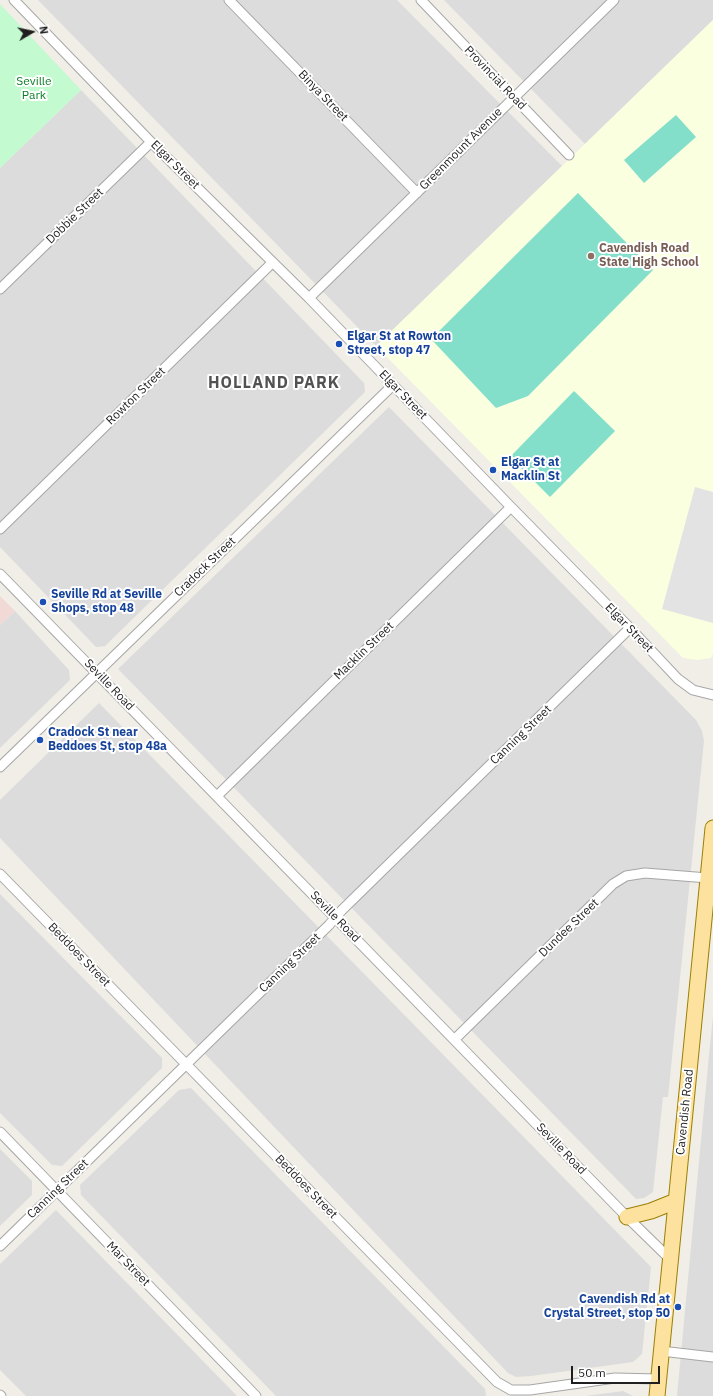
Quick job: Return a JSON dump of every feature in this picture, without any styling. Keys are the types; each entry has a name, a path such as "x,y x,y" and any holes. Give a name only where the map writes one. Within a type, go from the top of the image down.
{"main road":[{"name":"Cavendish Road","path":"657,1396 676,1201 708,926 708,878 713,828"},
{"path":"627,1217 651,1211 676,1201"}],"street":[{"name":"Elgar Street","path":"14,0 151,142 309,298 682,683 693,690 713,695"},
{"name":"Binya Street","path":"229,0 417,193"},
{"name":"Provincial Road","path":"420,0 570,155"},
{"name":"Greenmount Avenue","path":"309,298 614,0"},
{"name":"Dobbie Street","path":"0,289 151,142"},
{"name":"Rowton Street","path":"0,529 272,263"},
{"name":"Cradock Street","path":"0,767 393,385"},
{"name":"Macklin Street","path":"217,796 511,507"},
{"name":"Seville Road","path":"0,574 627,1217 670,1259"},
{"name":"Canning Street","path":"0,1246 329,925 335,917 630,628"},
{"name":"Dundee Street","path":"455,1039 614,884 626,876 646,873 708,878"},
{"name":"Beddoes Street","path":"0,874 497,1382 510,1393 615,1378 658,1379"},
{"name":"Mar Street","path":"0,1132 256,1396"},
{"path":"661,1351 713,1357"}],"shaded area":[{"path":"38,0 397,0 562,166 376,346"},
{"path":"444,0 713,0 713,20 585,144"},
{"name":"Cavendish Road State High School","path":"713,20 713,654 711,658 698,660 683,658 376,346"},
{"path":"81,90 364,383 365,392 105,646 96,647 0,547 0,168"},
{"path":"389,407 696,720 702,731 704,741 668,1097 663,1097 653,1192 644,1198 636,1199 118,669"},
{"path":"695,487 713,492 713,623 662,609"},
{"path":"0,596 15,611 0,625"},
{"path":"15,611 69,670 70,680 0,748 0,625"},
{"path":"99,703 651,1267 642,1354 633,1362 531,1376 516,1377 508,1373 0,838 0,800"},
{"path":"0,894 162,1058 162,1068 62,1166 52,1165 0,1113"},
{"path":"713,1017 713,1396 677,1396 709,1055"},
{"path":"191,1088 485,1389 486,1396 276,1396 81,1195 80,1185 179,1090"},
{"path":"0,1149 32,1181 32,1195 0,1226"},
{"path":"56,1210 237,1396 26,1396 0,1370 0,1264"},
{"path":"623,1391 633,1396 586,1396"}],"green space":[{"name":"Seville Park","path":"0,4 81,90 0,168"},
{"path":"676,115 696,137 644,183 624,160"},
{"path":"578,193 653,270 528,396 496,408 431,339"},
{"path":"574,391 615,431 550,497 510,457"}],"place":[{"name":"Cavendish Road State High School","path":"591,256"},
{"name":"Elgar St at Rowton Street, stop 47","path":"339,344"},
{"name":"Elgar St at Macklin St","path":"493,470"},
{"name":"Seville Rd at Seville Shops, stop 48","path":"43,602"},
{"name":"Cradock St near Beddoes St, stop 48a","path":"40,740"},
{"name":"Cavendish Rd at Crystal Street, stop 50","path":"678,1307"}],"district":[{"name":"HOLLAND PARK","path":"274,383"}]}
